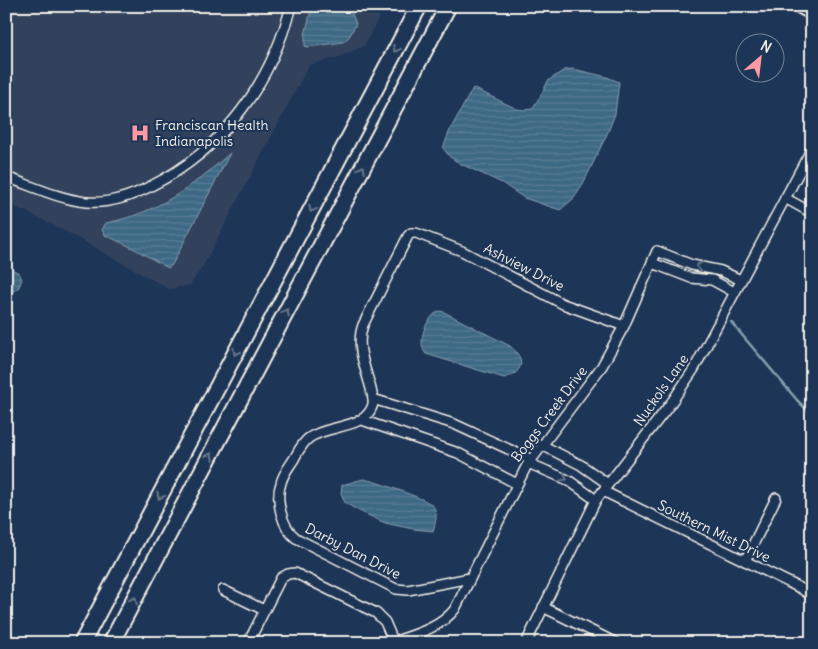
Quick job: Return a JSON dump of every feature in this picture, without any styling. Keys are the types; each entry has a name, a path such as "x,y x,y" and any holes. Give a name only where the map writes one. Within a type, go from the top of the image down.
{"highway":[{"path":"82,643 419,6"},
{"path":"111,643 448,6"}],"main road":[{"path":"797,6 812,14"}],"street":[{"path":"6,177 50,193 86,202 111,201 142,191 168,178 185,166 224,132 247,103 279,46 291,6"},
{"name":"Nuckols Lane","path":"526,643 596,500 680,391 703,352 812,148"},
{"path":"784,198 812,213"},
{"name":"Ashview Drive","path":"373,398 361,349 360,335 411,233 416,233 462,251 564,304 624,326"},
{"name":"Boggs Creek Drive","path":"394,642 434,627 455,609 529,461 596,374 624,326 657,251 692,265 721,270 741,280"},
{"path":"652,263 691,278 712,280 734,292"},
{"path":"517,484 458,454 362,420 372,408 373,398 454,424 568,480 596,500"},
{"name":"Darby Dan Drive","path":"362,420 317,434 310,437 303,444 280,486 281,515 286,528 296,538 396,589 408,590 470,578"},
{"name":"Southern Mist Drive","path":"542,445 581,465 605,488 800,588 812,596"},
{"path":"745,561 776,498"},
{"path":"248,643 281,578 295,573 376,613 385,622 394,642"},
{"path":"223,590 264,610"},
{"path":"543,607 616,643"}],"shaded area":[{"name":"Franciscan Health Indianapolis","path":"6,6 385,6 364,46 339,57 309,65 203,266 190,285 169,289 65,231 6,202"},
{"path":"312,6 349,6 356,24 349,37 343,42 305,46 305,35"},
{"path":"573,69 607,77 619,82 615,114 608,132 584,182 573,199 560,210 524,198 502,183 461,164 450,157 443,148 450,130 473,88 517,109 532,109 548,81 564,70"},
{"path":"230,153 172,265 168,268 105,235 102,230 106,223 142,213 173,197 202,177"},
{"path":"6,266 19,273 22,279 19,287 6,297"},
{"path":"440,311 510,346 519,356 520,365 516,373 504,378 426,354 422,343 424,330 430,318"},
{"path":"363,479 398,490 431,504 436,513 433,531 385,523 345,503 341,493 342,485"}],"waterway":[{"path":"731,322 812,415"}],"place":[{"name":"Franciscan Health Indianapolis","path":"140,133"}]}
